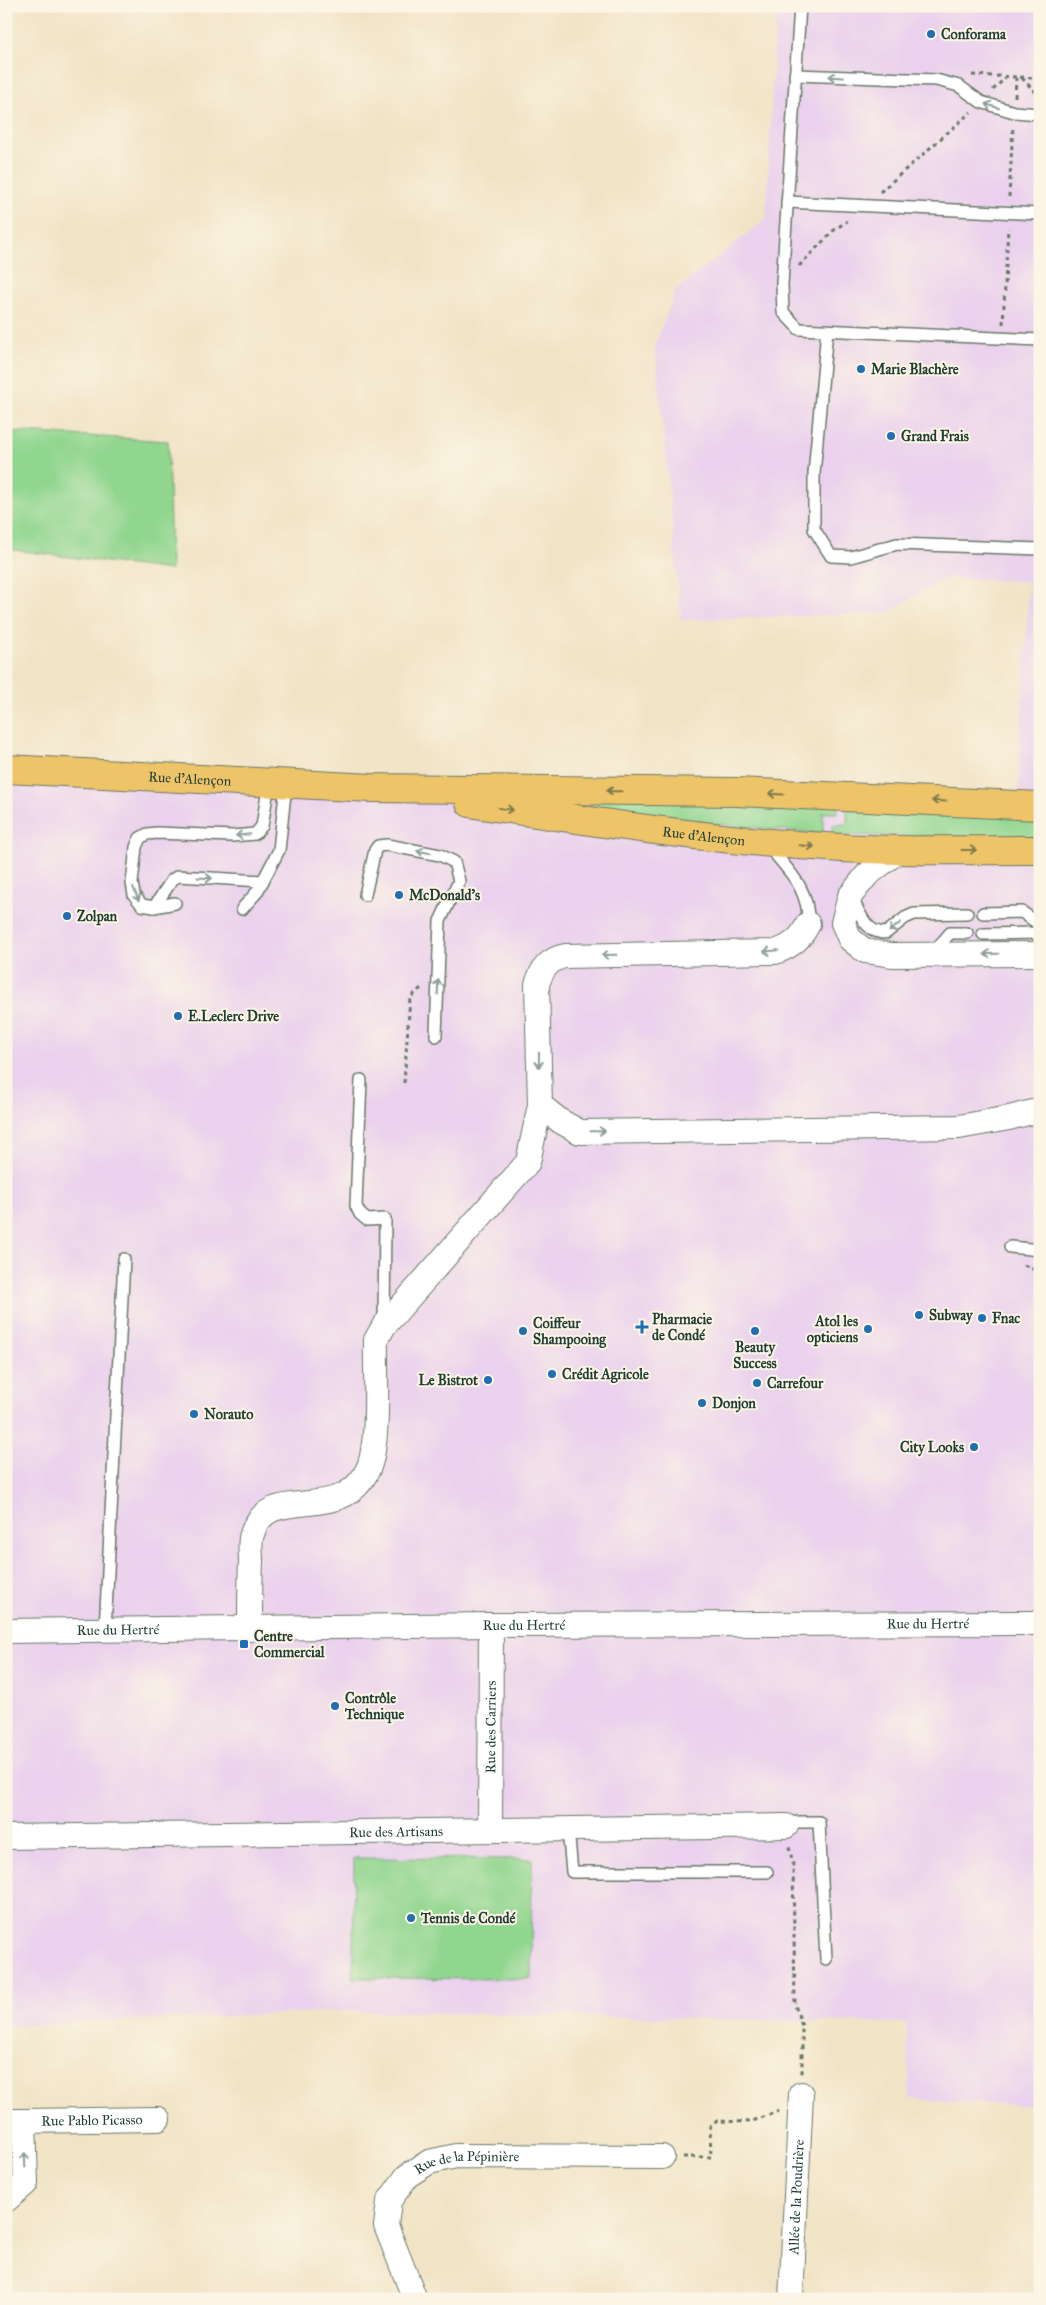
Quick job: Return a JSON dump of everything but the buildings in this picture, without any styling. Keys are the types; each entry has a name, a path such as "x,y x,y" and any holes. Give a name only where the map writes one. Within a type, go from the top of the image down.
{"main road":[{"name":"Rue d'Alençon","path":"6,769 372,788 737,792 1040,806"},
{"name":"Rue d'Alençon","path":"372,788 590,821 765,842 899,850 1040,850"}],"street":[{"path":"899,850 867,875 855,887 850,896 843,923 850,939 865,951 892,955 1040,954"},
{"path":"250,1629 251,1536 258,1519 267,1511 277,1507 324,1503 345,1496 359,1483 368,1469 374,1451 376,1340 384,1326 528,1162 540,1106 537,984 544,967 551,961 565,956 775,952 788,948 797,941 808,924"},
{"path":"540,1106 560,1121 580,1132 959,1127 1040,1110"},
{"name":"Rue du Hertré","path":"6,1631 492,1625 1040,1622"},
{"name":"Rue des Carriers","path":"490,1829 492,1625"},
{"name":"Rue des Artisans","path":"6,1837 786,1826"},
{"name":"Allée de la Poudrière","path":"791,2299 801,2098"},
{"name":"Rue Pablo Picasso","path":"6,2200 26,2183 15,2121 158,2119"},
{"name":"Rue de la Pépinière","path":"415,2299 386,2226 389,2202 406,2176 429,2162 456,2156 662,2157"}],"lane":[{"path":"800,6 782,284 783,312 799,329 1040,340"},
{"path":"795,76 936,80 959,86 982,102 1014,112 1040,114"},
{"path":"787,202 1040,214"},
{"path":"827,330 814,474 814,529 832,556 851,557 897,544 1040,549"},
{"path":"242,909 258,892 279,850 277,783"},
{"path":"175,903 154,907 142,905 134,895 133,860 140,838 147,834 157,833 232,836 255,834 262,826 277,783"},
{"path":"765,842 800,884 809,909 808,924"},
{"path":"365,895 375,850 378,846 387,845 440,855 454,862 460,881 440,920 436,1036"},
{"path":"154,907 172,880 178,876 263,881"},
{"path":"850,896 870,930 876,933 886,933 905,918 914,914 967,913"},
{"path":"984,912 1022,912 1040,925"},
{"path":"931,955 950,933 967,933"},
{"path":"983,934 1040,933"},
{"path":"361,1080 356,1206 360,1214 367,1220 385,1219 384,1326"},
{"path":"1010,1247 1040,1250"},
{"path":"105,1630 124,1258"},
{"path":"786,1826 797,1822 819,1822 826,1959"},
{"path":"568,1828 572,1872 767,1872"}],"path":[{"path":"782,284 833,231 867,206 884,187 982,102 1005,78"},
{"path":"1022,78 1040,97"},
{"path":"404,1083 410,998 421,989 422,979"},
{"path":"1033,1222 1040,1223"},
{"path":"662,2157 710,2157 710,2127 717,2121 750,2122 801,2098 802,2026 796,2004 793,1863 786,1826"}],"shaded area":[{"path":"776,6 1040,6 1040,806 1017,805 1029,582 946,578 887,613 681,620 655,344 676,290 766,219"},
{"path":"6,769 1040,813 1040,2106 910,2099 906,2023 343,2011 6,2026"}],"green space":[{"path":"6,431 168,441 171,570 6,549"},
{"path":"549,792 837,801 838,813 823,813 823,834 552,809"},
{"path":"847,802 1040,811 1040,839 833,835 833,825 847,824"},
{"name":"Tennis de Condé","path":"354,1858 532,1859 531,1979 353,1978"}],"place":[{"name":"Conforama","path":"931,34"},
{"name":"Marie Blachère","path":"861,369"},
{"name":"Grand Frais","path":"891,436"},
{"name":"McDonald's","path":"399,895"},
{"name":"Zolpan","path":"67,916"},
{"name":"E.Leclerc Drive","path":"178,1016"},
{"name":"Subway","path":"919,1315"},
{"name":"Fnac","path":"982,1318"},
{"name":"Pharmacie de Condé","path":"642,1327"},
{"name":"Atol les opticiens","path":"868,1329"},
{"name":"Coiffeur Shampooing","path":"523,1331"},
{"name":"Beauty Success","path":"755,1331"},
{"name":"Crédit Agricole","path":"552,1374"},
{"name":"Le Bistrot","path":"488,1380"},
{"name":"Carrefour","path":"757,1383"},
{"name":"Donjon","path":"702,1403"},
{"name":"Norauto","path":"194,1414"},
{"name":"City Looks","path":"974,1447"},
{"name":"Centre Commercial","path":"244,1644"},
{"name":"Contrôle Technique","path":"335,1706"},
{"name":"Tennis de Condé","path":"411,1918"}]}
